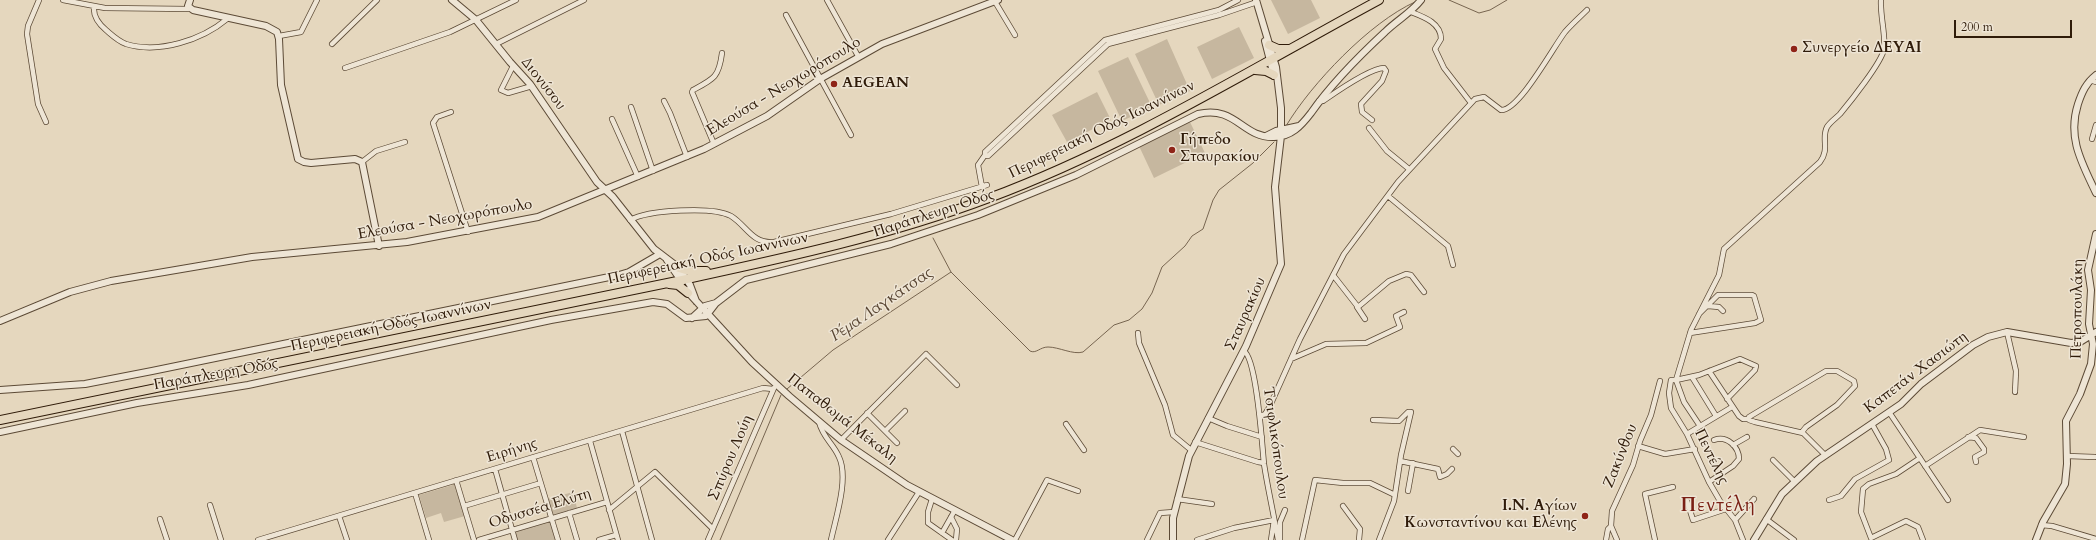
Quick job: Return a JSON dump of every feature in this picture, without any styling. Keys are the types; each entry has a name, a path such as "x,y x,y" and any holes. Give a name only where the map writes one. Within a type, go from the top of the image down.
{"highway":[{"name":"Περιφερειακή Οδός Ιωαννίνων","path":"0,420 684,280 850,242 917,223 991,198 1098,151 1254,70 1379,0"},
{"path":"1269,44 1278,49 1290,49"},
{"path":"1254,70 1266,71 1274,75"},
{"path":"679,268 690,271 719,272"},
{"path":"663,284 678,285 688,293"}],"street":[{"path":"39,0 28,26 27,34 28,50 38,104 46,122"},
{"path":"62,0 94,7 177,10 189,9 227,19 266,26 275,30 279,36 280,79 298,159 310,163 355,159 362,162"},
{"path":"189,9 188,5 190,0"},
{"path":"279,36 301,32 317,0"},
{"path":"332,44 377,0"},
{"name":"Διονύσου","path":"452,0 476,20 513,66 532,86 594,178 613,198 654,248 667,260"},
{"path":"345,68 441,36 516,0"},
{"path":"496,44 584,0"},
{"path":"827,0 858,56"},
{"path":"996,0 1015,35"},
{"name":"Ελεούσα - Νεοχωρόπουλο","path":"0,321 70,292 111,281 252,257 379,246 468,232 538,217 687,157 767,116 820,79 858,56 906,33 996,0"},
{"path":"982,187 978,165 985,155 984,152 1105,40 1219,10 1238,0"},
{"name":"Παράπλευρη Οδός","path":"708,315 716,303 738,284 750,278 891,244 1009,203 1088,169 1198,114 1212,112 1224,114 1233,118 1252,132 1266,137 1293,132 1301,125 1336,81 1385,32 1411,12 1421,0"},
{"name":"Πεντέλης","path":"1743,540 1734,520 1709,482 1695,449 1670,405 1669,393 1690,333 1720,275 1720,259 1724,249 1823,158 1826,150 1825,132 1827,126 1846,106 1875,67 1884,51 1880,13 1882,0"},
{"path":"985,155 988,156 1108,44 1219,15 1257,1 1278,85"},
{"path":"94,7 96,19 109,32 122,42 138,46 162,46 185,42 209,32 227,19"},
{"path":"1260,416 1268,411 1291,359 1344,254 1409,169 1471,103 1478,98 1482,97 1500,110 1507,109 1539,73 1564,33 1587,10"},
{"path":"1411,12 1430,21 1439,30 1441,39 1435,49 1441,63 1471,103"},
{"path":"786,15 851,135"},
{"path":"1265,36 1269,44 1274,75 1278,85"},
{"path":"714,144 692,92 717,75 720,68 722,53"},
{"path":"513,66 501,90 508,93 532,86"},
{"path":"1319,101 1323,101 1347,85 1373,72 1385,69 1384,79 1361,104 1362,112 1372,120"},
{"path":"2096,75 2093,81 2084,90 2075,114 2074,138 2080,158 2096,193"},
{"name":"Σταυρακίου","path":"1173,540 1174,512 1195,442 1244,351 1281,264 1275,186 1282,133 1278,85"},
{"path":"664,101 687,157"},
{"path":"630,108 653,171"},
{"path":"451,112 437,117 433,123 468,232"},
{"path":"612,119 638,177"},
{"path":"2092,139 2096,125"},
{"path":"1369,128 1387,151 1409,169"},
{"path":"362,162 376,151 405,142"},
{"path":"362,162 379,246"},
{"path":"630,220 653,213 715,210 730,216 757,240 769,243 792,239 891,214 988,185"},
{"path":"1388,196 1448,246 1453,265"},
{"name":"Πετροπουλάκη","path":"2036,540 2041,525 2064,486 2067,456 2066,420 2080,394 2090,368 2093,349 2093,334 2089,324 2092,290 2088,270 2096,234"},
{"path":"644,264 654,248"},
{"name":"Παράπλευρη Οδός","path":"0,390 85,384 104,381 619,275 644,264 660,254"},
{"path":"667,260 679,268 688,293 696,301"},
{"path":"667,260 684,280 696,301"},
{"path":"1357,307 1389,281 1405,274 1411,275 1424,292"},
{"path":"1333,275 1365,319"},
{"path":"1690,333 1760,322 1761,318 1754,295 1721,294 1699,314"},
{"name":"Παπαθωμά Μέκαλη","path":"696,301 775,387 841,440 919,492 1012,540"},
{"name":"Παράπλευρη Οδός","path":"0,432 137,403 248,385 551,320 637,305 664,303 684,317 692,318 702,309 716,303"},
{"path":"1708,306 1719,307 1723,310"},
{"path":"1291,359 1326,344 1364,344 1374,340 1400,327 1396,316 1404,312"},
{"path":"692,318 708,315"},
{"path":"2007,332 2016,371 2015,392"},
{"name":"Καπετάν Χασιώτη","path":"1754,540 1782,494 1795,482 1826,455 1904,403 1921,384 1967,348 1988,337 2007,332 2067,343 2078,342 2093,334"},
{"path":"1138,333 1139,343 1165,405 1173,435 1192,450"},
{"name":"Τσιφλικόπουλου","path":"1244,351 1249,357 1260,416 1264,462 1279,540"},
{"path":"841,440 926,354 957,385"},
{"path":"1700,426 1684,402 1674,380 1692,377 1740,359 1756,366 1755,370 1727,399"},
{"path":"1709,371 1732,407 1742,418 1758,423 1802,432 1826,455"},
{"path":"1749,419 1752,414 1824,372 1837,371 1854,381 1855,386 1847,396 1806,427 1802,432"},
{"path":"1692,377 1716,416"},
{"name":"Ζακύνθου","path":"1606,540 1614,507 1632,468 1638,446 1651,415 1660,381"},
{"name":"Ειρήνης","path":"258,540 763,388 775,387"},
{"name":"Σπύρου Λούη","path":"708,540 775,387"},
{"path":"1687,434 1732,407"},
{"path":"885,431 905,411"},
{"path":"1373,420 1399,421 1408,412 1411,412 1400,461 1395,495 1379,540"},
{"path":"1889,412 1948,500"},
{"path":"867,413 897,443"},
{"path":"1208,418 1227,426 1262,437"},
{"path":"819,422 823,434 840,457 843,471 831,540"},
{"path":"1066,424 1084,450"},
{"path":"1829,500 1841,496 1855,479 1889,460 1886,449 1872,424"},
{"path":"1925,466 1968,437 1982,430 2024,437"},
{"path":"622,431 652,540"},
{"path":"1733,445 1747,437"},
{"path":"1968,437 1976,438 1984,449 1983,452 1975,457 1976,462"},
{"path":"1709,482 1737,462 1739,456 1733,445 1725,438 1714,440"},
{"path":"590,441 618,540"},
{"path":"1195,442 1258,462 1264,462"},
{"path":"1638,446 1665,454 1695,449"},
{"path":"1453,449 1458,454"},
{"path":"2067,456 2095,457"},
{"path":"533,457 558,540"},
{"path":"1920,458 1896,474 1869,484 1863,489 1861,512 1871,539 1906,521 1918,527 1923,540"},
{"path":"1773,460 1795,482"},
{"path":"1400,461 1439,469 1441,477 1452,469"},
{"path":"1408,491 1413,463"},
{"path":"494,469 515,540"},
{"path":"610,510 652,473 657,472 713,530"},
{"path":"456,480 474,540"},
{"path":"1015,540 1047,480 1078,491"},
{"path":"1302,540 1315,480 1343,483 1370,483 1395,495"},
{"path":"464,506 541,483"},
{"path":"1655,540 1645,494 1673,487"},
{"path":"888,540 919,492"},
{"path":"414,493 429,540"},
{"path":"932,499 928,512 928,521 931,526 952,540"},
{"path":"1177,499 1212,504"},
{"path":"1734,520 1754,500"},
{"path":"1687,501 1693,520 1726,509"},
{"name":"Οδυσσέα Ελύτη","path":"479,540 607,502"},
{"path":"210,505 220,540"},
{"path":"1343,506 1360,529 1359,540"},
{"path":"942,534 955,510"},
{"path":"1279,540 1280,522 1285,510"},
{"path":"1146,540 1160,514 1174,512"},
{"path":"569,513 577,540"},
{"path":"339,516 347,540"},
{"path":"951,517 957,529 956,540"},
{"path":"160,519 166,540"},
{"path":"1766,519 1794,540"},
{"path":"1197,540 1234,528 1274,520 1271,540"},
{"path":"2041,525 2052,526 2096,539"},
{"path":"1610,526 1616,540"},
{"path":"599,540 616,534"}],"shaded area":[{"path":"1271,0 1311,0 1320,18 1288,34"},
{"path":"1239,27 1254,58 1212,79 1197,47"},
{"name":"Γήπεδο Σταυρακίου","path":"1167,39 1190,91 1159,105 1135,54"},
{"name":"Γήπεδο Σταυρακίου","path":"1128,57 1152,107 1122,121 1098,71"},
{"path":"1097,92 1111,120 1067,142 1052,115"},
{"name":"Γήπεδο Σταυρακίου","path":"1190,122 1205,153 1154,178 1139,146"},
{"path":"456,484 465,516 444,522 441,513 426,518 419,495"},
{"path":"573,492 577,508 552,515 548,499"},
{"path":"550,521 556,540 516,540 514,532"}],"waterway":[{"name":"Ρέμα Λαγκάτσας","path":"1449,0 1479,13 1490,10 1507,0"},
{"name":"Ρέμα Λαγκάτσας","path":"1286,126 1310,92 1343,56 1379,24 1415,2"},
{"name":"Ρέμα Λαγκάτσας","path":"787,389 833,350 951,272 1030,351 1034,352 1048,347 1079,353 1083,352 1114,325 1129,320 1142,309 1152,293 1162,267 1185,246 1192,236 1203,229 1213,200 1219,190 1253,163 1274,142"},
{"path":"933,238 951,272"},
{"name":"Ρέμα Λαγκάτσας","path":"720,540 781,395"}],"place":[{"name":"Συνεργείο ΔΕΥΑΙ","path":"1794,49"},
{"name":"AEGEAN","path":"834,84"},
{"name":"Γήπεδο Σταυρακίου","path":"1172,150"},
{"name":"Ι.Ν. Αγίων Κωνσταντίνου και Ελένης","path":"1585,516"}],"district":[{"name":"Πεντέλη","path":"1718,507"}]}
